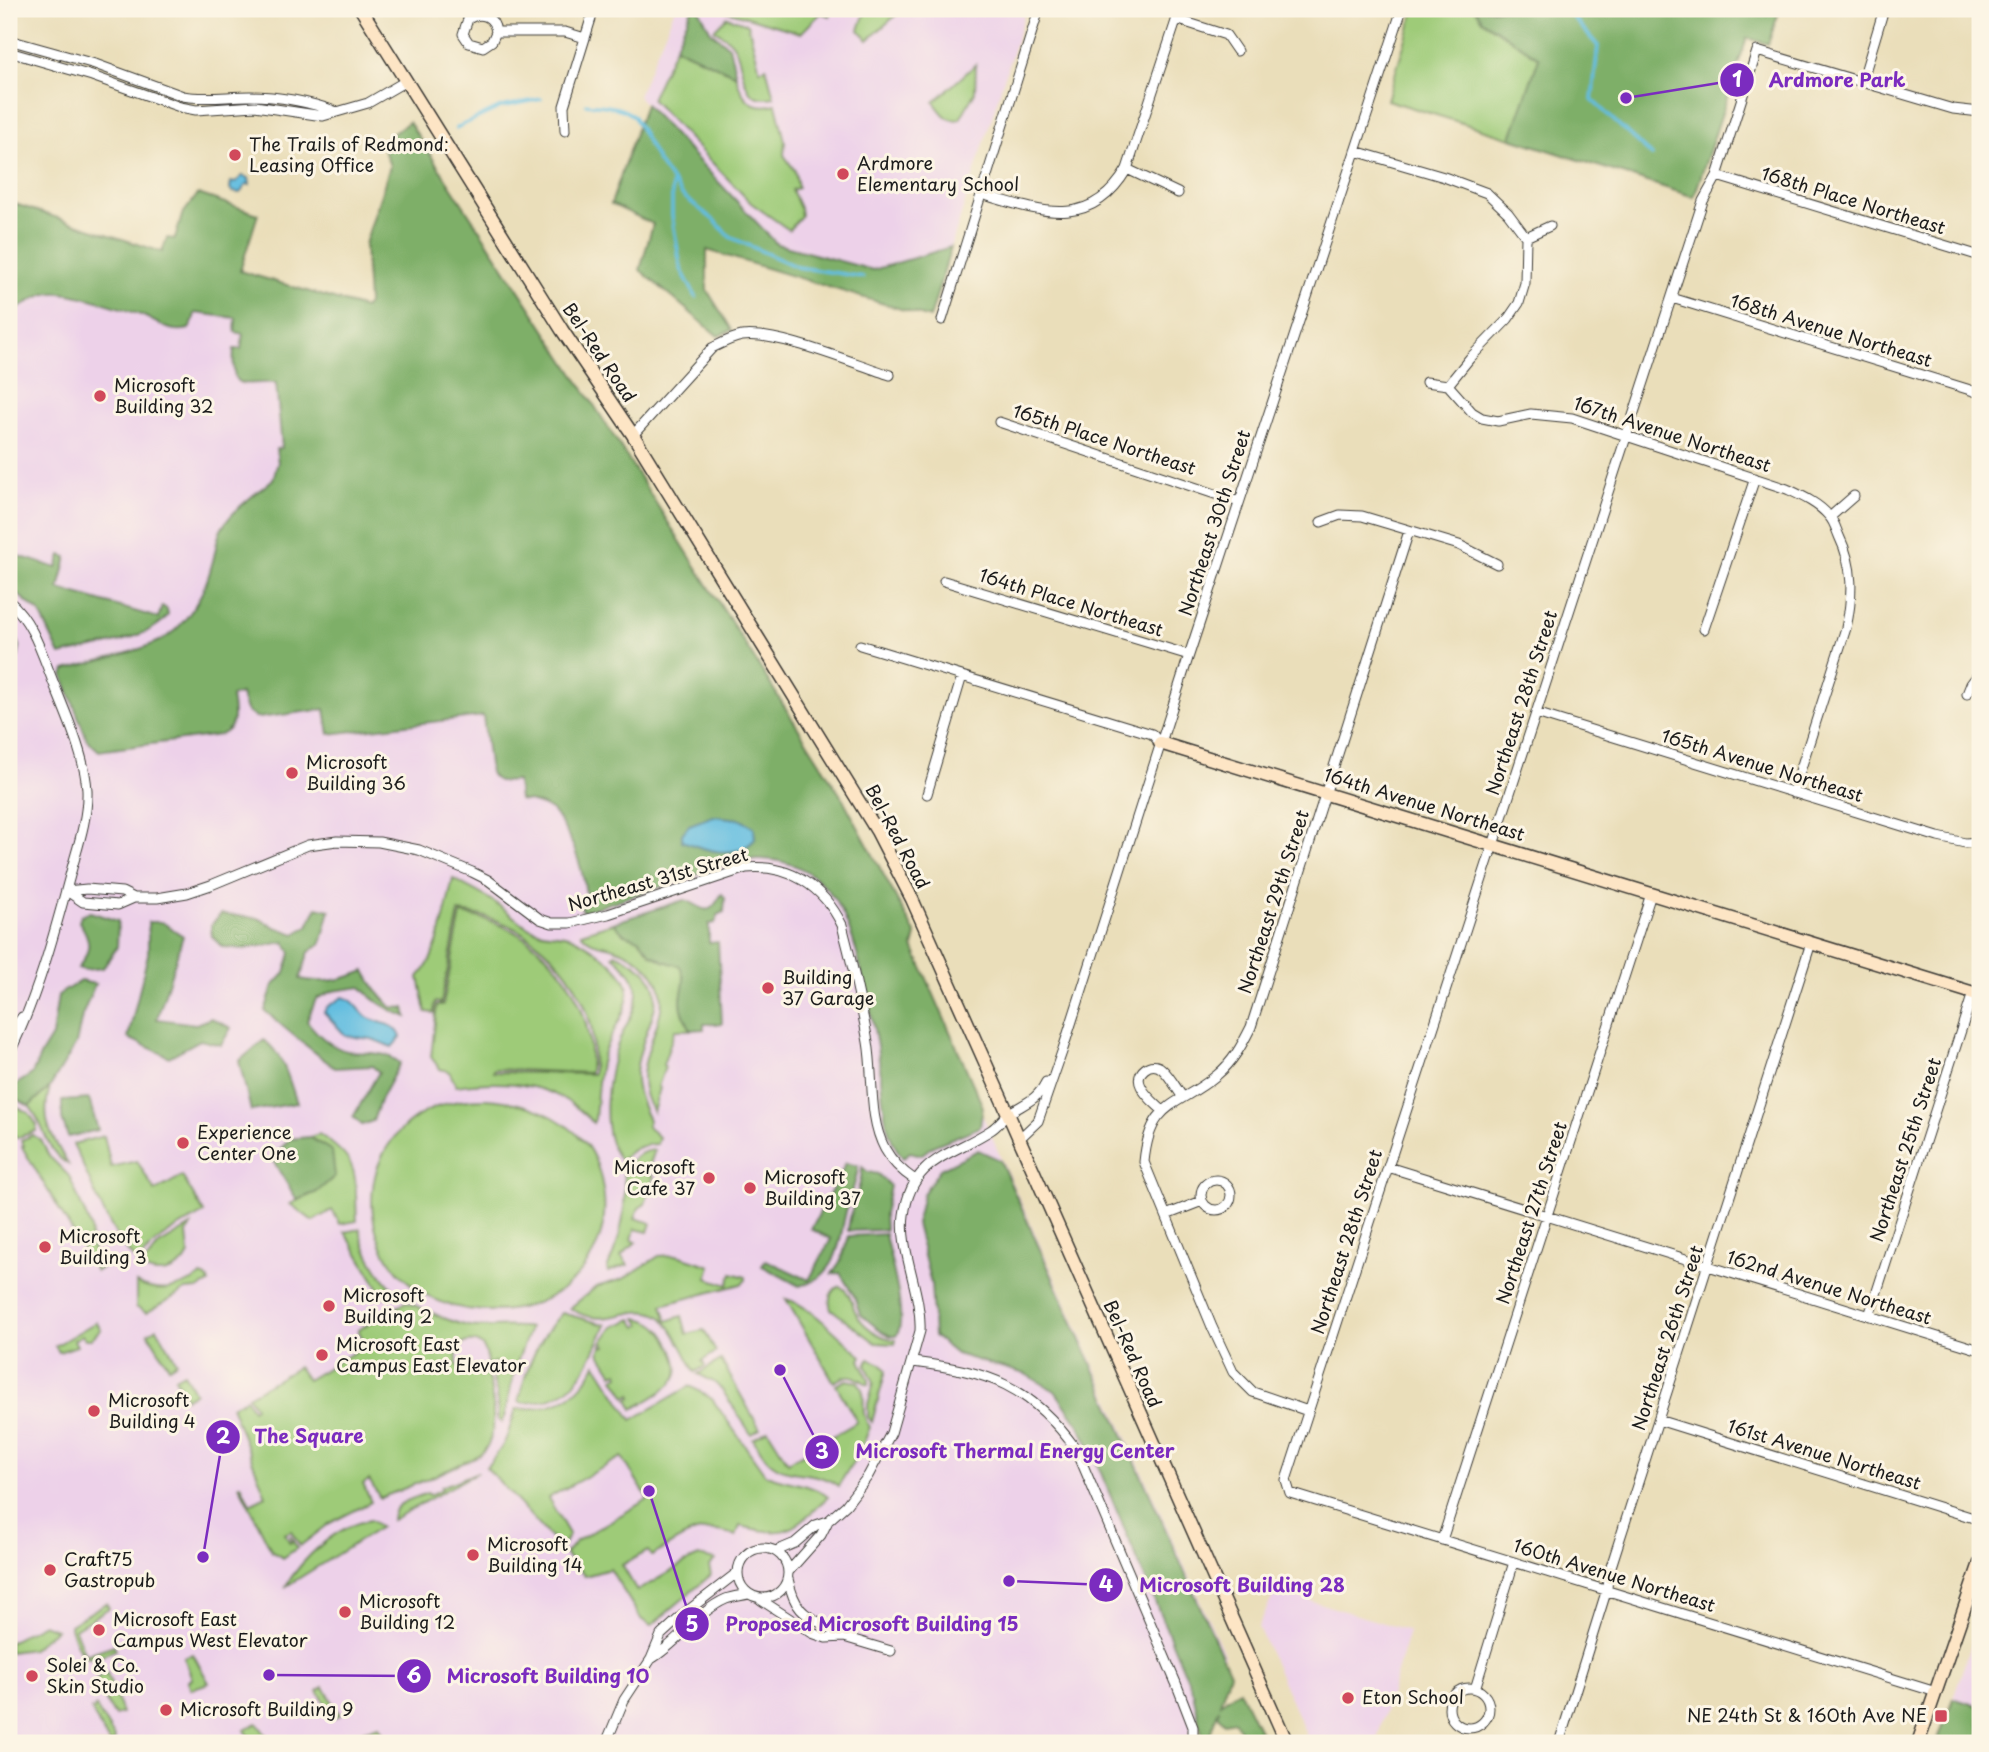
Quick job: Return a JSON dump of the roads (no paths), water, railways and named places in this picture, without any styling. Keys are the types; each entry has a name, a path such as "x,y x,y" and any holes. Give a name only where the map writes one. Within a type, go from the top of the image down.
{"main road":[{"name":"Bel-Red Road","path":"361,9 562,330 633,435 877,831 912,899 1287,1743"},
{"name":"164th Avenue Northeast","path":"1160,743 1977,994"},
{"path":"1918,1743 1980,1563"}],"street":[{"path":"565,131 564,106 594,9"},
{"path":"942,320 1039,9"},
{"path":"981,194 1052,213 1077,211 1099,202 1117,186 1127,169 1180,9"},
{"name":"Northeast 30th Street","path":"1019,1139 1038,1121 1063,1049 1160,743 1402,9"},
{"path":"1884,9 1862,82 1953,109 1980,112"},
{"path":"1176,19 1226,34 1237,51"},
{"path":"496,32 565,32 585,38"},
{"path":"9,40 95,64 168,92 197,99 254,101 323,116 368,103 406,81"},
{"name":"Northeast 28th Street","path":"1286,1487 1308,1411 1492,844 1703,201 1717,176 1757,51 1862,82"},
{"path":"9,52 92,76 180,107 196,110 254,101"},
{"path":"92,76 95,64"},
{"path":"196,110 197,99"},
{"path":"1355,151 1444,177 1487,193 1508,213 1526,237 1525,283 1518,303 1508,319 1448,385 1426,382"},
{"path":"1127,169 1178,193"},
{"name":"168th Place Northeast","path":"1717,176 1980,256"},
{"path":"1526,237 1550,226"},
{"name":"168th Avenue Northeast","path":"1672,298 1980,393"},
{"path":"633,435 712,348 742,336 758,335 783,340 890,375"},
{"name":"167th Avenue Northeast","path":"1448,385 1472,412 1482,418 1498,421 1531,414 1572,418 1787,489 1808,499 1830,517"},
{"name":"165th Place Northeast","path":"999,422 1239,502"},
{"path":"1704,629 1755,478"},
{"path":"1793,793 1852,602 1852,576 1847,552 1830,517 1854,496"},
{"path":"1321,522 1340,515 1362,516 1459,545 1497,564"},
{"name":"Northeast 29th Street","path":"1166,1215 1144,1162 1146,1138 1163,1111 1217,1075 1230,1062 1251,1027 1409,531"},
{"name":"164th Place Northeast","path":"944,581 1189,655"},
{"path":"9,601 28,622 48,667 65,710 87,791 83,827 66,891 27,1011 9,1054"},
{"name":"164th Avenue Northeast","path":"860,645 1152,734 1160,743"},
{"path":"1968,694 1971,684 1980,672"},
{"path":"927,794 962,676"},
{"name":"165th Avenue Northeast","path":"1536,713 1938,838 1965,843 1980,842"},
{"name":"Northeast 31st Street","path":"66,891 87,889 122,892 134,898 157,898 187,893 308,845 337,841 379,842 419,850 481,876 529,914 545,921 570,923 608,914 746,868 764,867 785,871 805,880 827,901 842,925 868,1044 879,1136 885,1150 902,1171 915,1180"},
{"name":"Northeast 27th Street","path":"1442,1540 1651,894"},
{"name":"Northeast 26th Street","path":"1559,1743 1607,1589 1608,1576 1811,943"},
{"name":"Northeast 25th Street","path":"1869,1316 1977,994"},
{"path":"9,1036 27,1011"},
{"name":"Northeast 30th Street","path":"915,1180 925,1167 939,1157 993,1129 1007,1114 1040,1095 1063,1049"},
{"path":"1163,1111 1140,1085 1140,1076 1145,1068 1154,1066 1162,1069 1182,1096"},
{"name":"162nd Avenue Northeast","path":"1388,1167 1980,1350"},
{"path":"651,1659 668,1650 711,1608 727,1599 773,1597 785,1587 788,1575 821,1535 828,1521 846,1505 880,1458 891,1433 918,1345 921,1315 904,1232 904,1218 915,1180"},
{"path":"1202,1200 1166,1215 1233,1372 1253,1392 1308,1411"},
{"path":"912,1362 983,1374 1004,1382 1060,1426 1076,1449 1134,1583 1193,1727 1194,1743"},
{"name":"161st Avenue Northeast","path":"1658,1420 1980,1520"},
{"name":"160th Avenue Northeast","path":"1286,1487 1290,1493 1936,1692"},
{"path":"776,1551 795,1543 816,1525 828,1521"},
{"path":"606,1743 624,1700 651,1659 661,1635 738,1572 745,1556 760,1548 776,1551 782,1556 792,1596 798,1608 810,1619 844,1637 891,1651"},
{"path":"1475,1689 1514,1562"},
{"path":"738,1572 739,1580 753,1596 813,1633 826,1638 844,1637"},
{"path":"1475,1689 1488,1700 1489,1711 1480,1725 1474,1728 1463,1727 1453,1721 1449,1705 1458,1691 1475,1689"}],"water":[{"path":"242,176 249,178 250,185 247,184 240,193 233,192 230,189 231,182 235,183"},
{"path":"713,816 739,819 754,827 755,839 747,846 730,852 700,848 682,841 682,834 689,825"},
{"path":"343,997 353,1002 371,1019 395,1028 401,1037 392,1047 372,1039 346,1036 324,1012"}],"waterway":[{"path":"1566,9 1598,46 1592,100 1652,156"},
{"path":"456,128 501,107 541,99"},
{"path":"586,104 618,108 634,117 658,162 682,195 715,221 730,237 797,267 863,277"},
{"path":"672,182 672,216 681,269 696,297"}],"place":[{"name":"Ardmore Park","path":"1626,98"},
{"name":"The Trails of Redmond: Leasing Office","path":"235,155"},
{"name":"Ardmore Elementary School","path":"843,174"},
{"name":"Microsoft Building 32","path":"100,396"},
{"name":"Microsoft Building 36","path":"292,773"},
{"name":"Building 37 Garage","path":"768,988"},
{"name":"Experience Center One","path":"183,1143"},
{"name":"Microsoft Cafe 37","path":"709,1178"},
{"name":"Microsoft Building 37","path":"750,1188"},
{"name":"Microsoft Building 3","path":"45,1247"},
{"name":"Microsoft Building 2","path":"329,1306"},
{"name":"Microsoft East Campus East Elevator","path":"322,1355"},
{"name":"Microsoft Thermal Energy Center","path":"780,1370"},
{"name":"Microsoft Building 4","path":"94,1411"},
{"name":"Proposed Microsoft Building 15","path":"649,1491"},
{"name":"Microsoft Building 14","path":"473,1555"},
{"name":"The Square","path":"203,1557"},
{"name":"Craft75 Gastropub","path":"50,1570"},
{"name":"Microsoft Building 28","path":"1009,1581"},
{"name":"Microsoft Building 12","path":"345,1612"},
{"name":"Microsoft East Campus West Elevator","path":"99,1630"},
{"name":"Microsoft Building 10","path":"269,1675"},
{"name":"Solei & Co. Skin Studio","path":"32,1676"},
{"name":"Eton School","path":"1348,1698"},
{"name":"Microsoft Building 9","path":"166,1710"},
{"name":"NE 24th St & 160th Ave NE","path":"1941,1716"}]}
